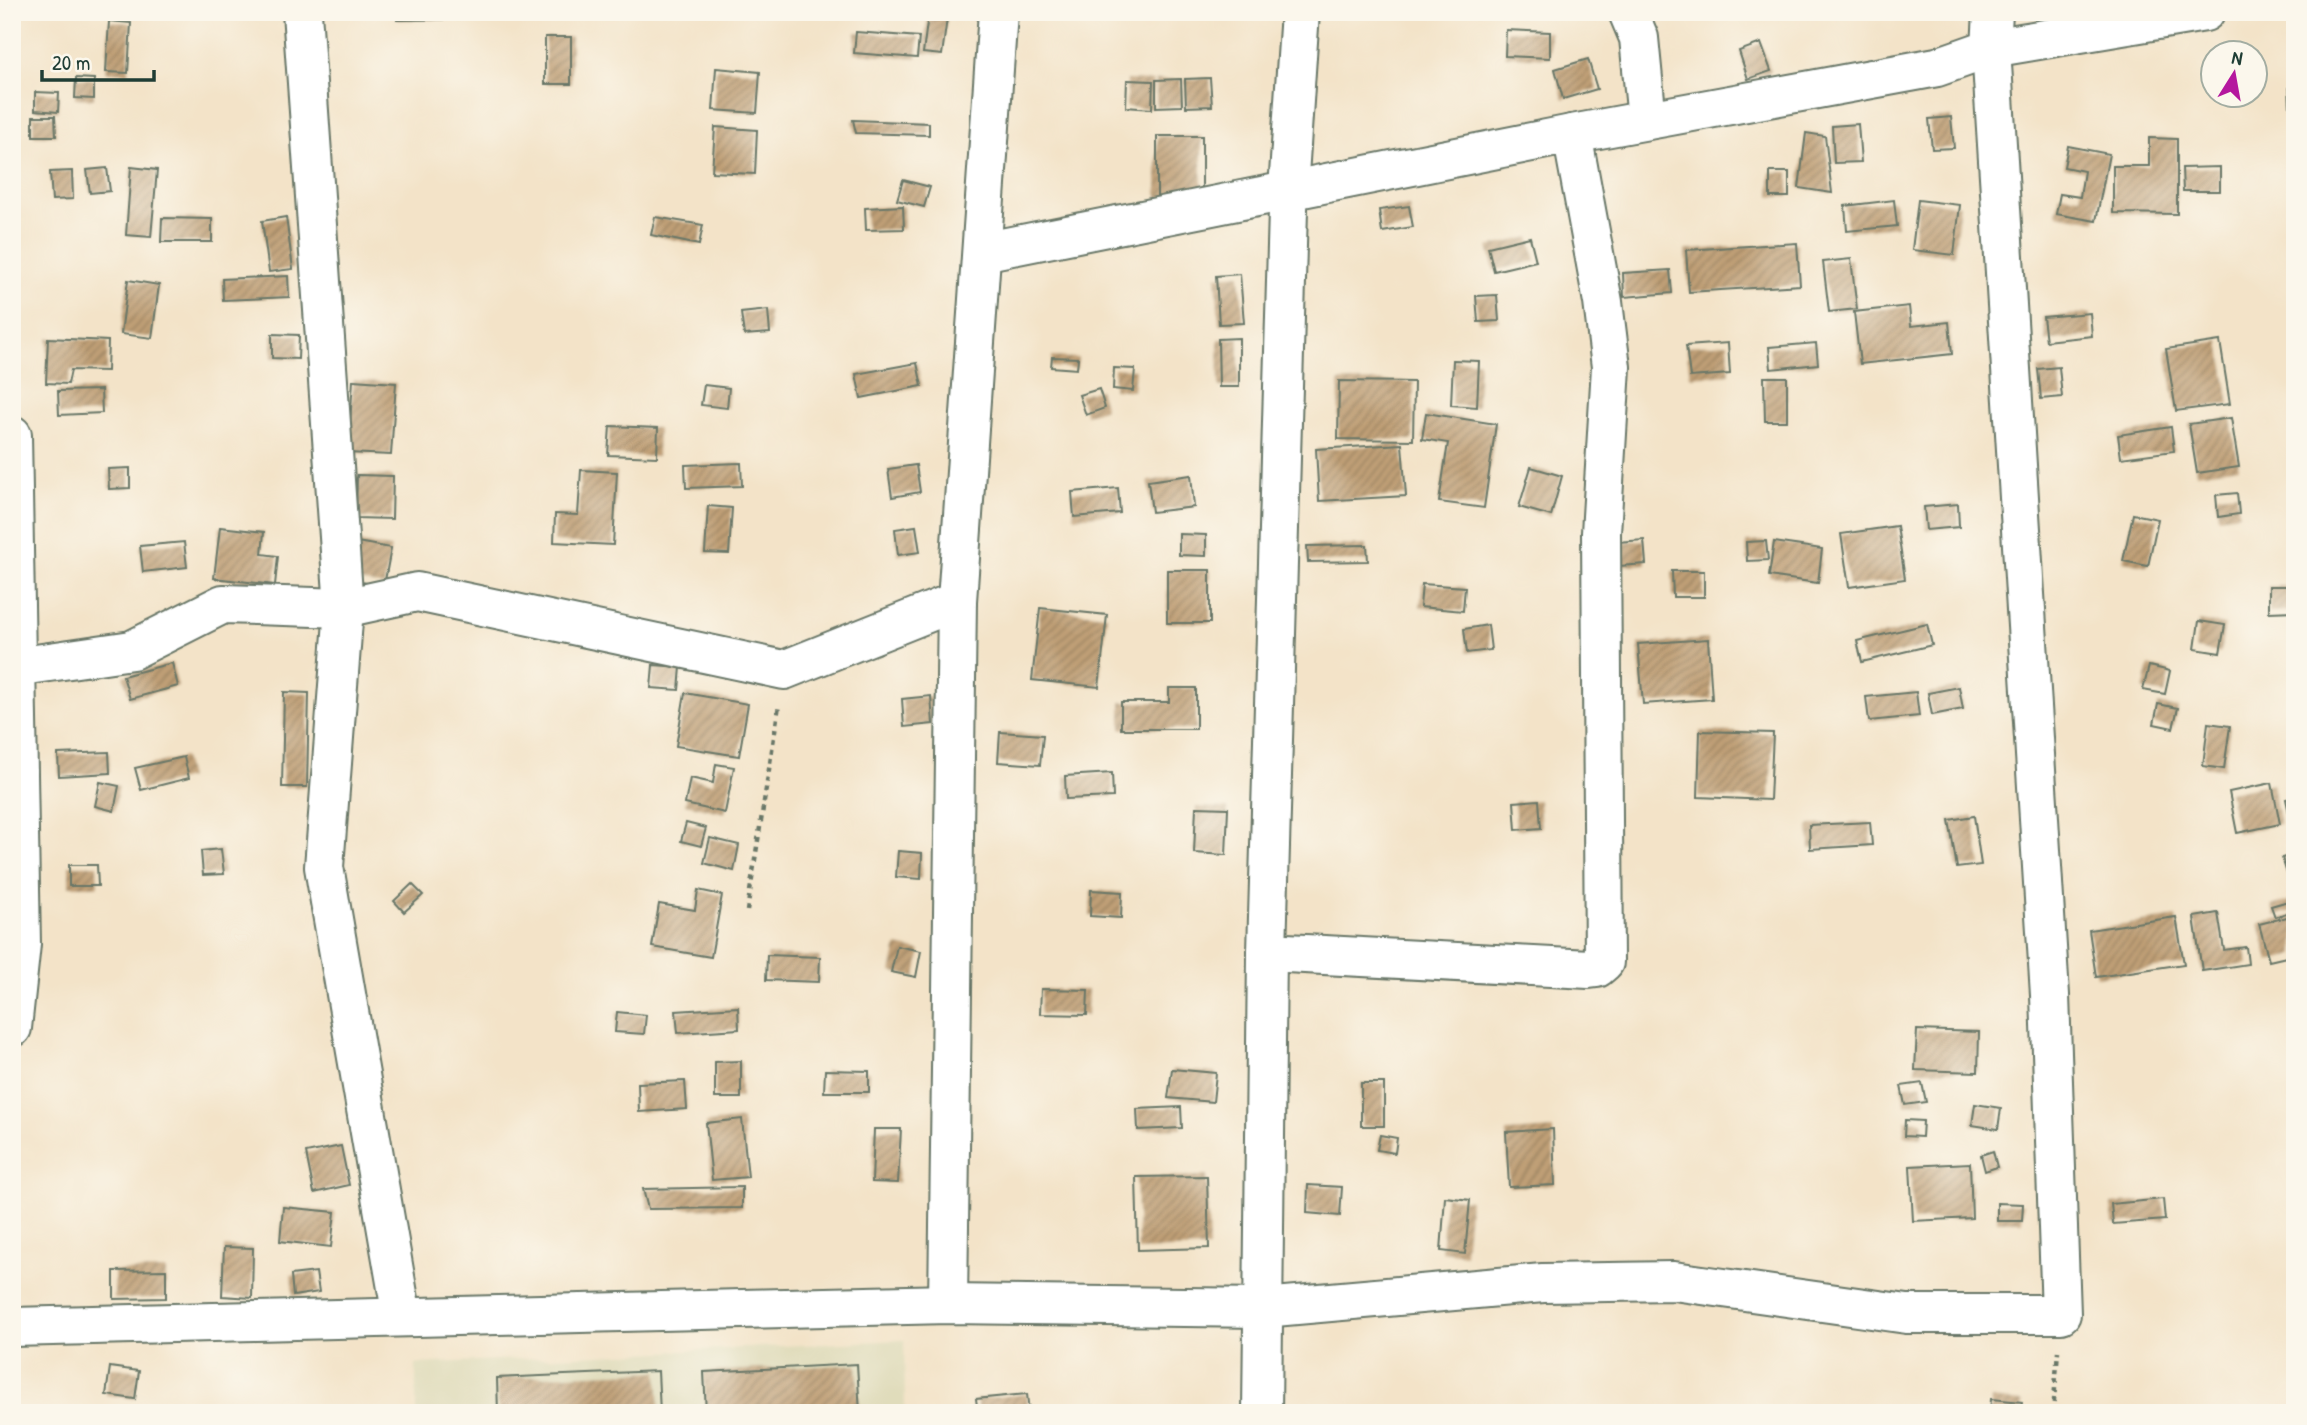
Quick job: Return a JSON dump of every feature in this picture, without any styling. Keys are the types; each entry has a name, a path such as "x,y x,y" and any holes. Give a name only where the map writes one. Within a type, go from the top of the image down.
{"street":[{"path":"302,12 344,608 324,867 402,1317"},
{"path":"948,1304 957,601 998,12"},
{"path":"1262,1413 1267,952 1289,190 1300,12"},
{"path":"1628,12 1639,38 1647,120"},
{"path":"982,253 1572,134 1937,67 1992,30 2205,12"},
{"path":"12,1327 948,1304 1263,1308 1543,1283 1674,1281 1907,1314 2061,1314 2045,912 1992,30"},
{"path":"1267,952 1589,969 1597,968 1604,962 1601,533 1611,366 1572,134"},
{"path":"12,435 14,707 21,944 12,1028"},
{"path":"15,667 132,650 223,604 344,608 417,592 785,670 957,601"}],"path":[{"path":"747,911 785,670"},
{"path":"2053,1413 2061,1314"}],"shaded area":[{"path":"904,1340 905,1413 416,1413 416,1364"}],"building":[{"path":"397,12 461,12 461,19 397,20"},
{"path":"928,15 947,18 942,55 923,53"},
{"path":"109,21 131,23 128,73 106,72"},
{"path":"1506,30 1550,32 1550,58 1505,56"},
{"path":"856,32 919,37 917,58 854,53"},
{"path":"545,37 571,37 571,84 545,84"},
{"path":"1761,43 1771,71 1748,79 1739,51"},
{"path":"1588,59 1597,89 1563,99 1555,69"},
{"path":"716,68 760,72 757,113 713,110"},
{"path":"76,78 94,79 94,99 75,98"},
{"path":"1210,78 1212,106 1186,107 1185,79"},
{"path":"1181,79 1182,106 1156,107 1156,80"},
{"path":"1127,80 1153,81 1152,109 1126,107"},
{"path":"2295,84 2295,109 2290,109 2289,85"},
{"path":"35,92 59,93 58,112 35,110"},
{"path":"33,116 55,116 56,136 33,136"},
{"path":"1951,117 1954,148 1932,149 1929,119"},
{"path":"853,120 929,123 929,135 856,133"},
{"path":"1858,124 1861,162 1834,163 1832,126"},
{"path":"715,127 757,130 755,174 712,172"},
{"path":"1806,133 1825,136 1832,193 1799,188"},
{"path":"1157,136 1202,136 1202,199 1157,198"},
{"path":"2149,138 2177,139 2177,214 2113,213 2113,166 2149,166"},
{"path":"2068,146 2109,154 2096,221 2056,214 2060,194 2080,197 2084,171 2064,167"},
{"path":"131,167 157,170 151,237 126,235"},
{"path":"2220,167 2220,191 2183,191 2182,168"},
{"path":"107,168 110,191 90,193 87,170"},
{"path":"72,171 73,199 52,200 50,172"},
{"path":"1770,172 1789,172 1789,197 1770,197"},
{"path":"903,180 930,187 924,207 897,200"},
{"path":"1894,200 1897,226 1847,231 1845,206"},
{"path":"1918,200 1960,205 1954,255 1912,250"},
{"path":"903,206 904,229 866,230 865,208"},
{"path":"1409,206 1413,227 1382,232 1379,210"},
{"path":"286,217 293,269 269,272 262,221"},
{"path":"655,217 703,225 699,245 651,235"},
{"path":"162,218 212,219 212,242 161,242"},
{"path":"1530,237 1536,261 1494,271 1488,247"},
{"path":"1797,243 1800,285 1689,292 1686,250"},
{"path":"1851,259 1857,309 1829,312 1823,262"},
{"path":"1670,270 1672,293 1624,297 1623,273"},
{"path":"1240,274 1244,323 1219,324 1216,276"},
{"path":"288,276 289,297 223,300 222,279"},
{"path":"128,280 159,285 152,338 121,334"},
{"path":"1497,295 1499,321 1478,322 1476,296"},
{"path":"1909,306 1911,326 1949,322 1952,354 1860,364 1854,312"},
{"path":"768,310 770,333 744,335 741,313"},
{"path":"2090,313 2092,336 2046,341 2043,317"},
{"path":"272,334 299,335 298,359 272,358"},
{"path":"48,338 108,341 107,371 71,370 68,384 46,383"},
{"path":"1239,338 1239,387 1219,387 1218,339"},
{"path":"2220,341 2230,404 2176,411 2166,349"},
{"path":"1728,343 1730,374 1690,377 1686,346"},
{"path":"1816,343 1818,364 1771,369 1769,347"},
{"path":"1052,357 1078,358 1077,369 1051,367"},
{"path":"1453,360 1479,361 1477,407 1451,405"},
{"path":"917,363 922,386 861,398 856,374"},
{"path":"2059,367 2062,397 2041,399 2038,369"},
{"path":"1114,368 1135,369 1133,391 1113,389"},
{"path":"1764,377 1787,377 1787,421 1765,421"},
{"path":"353,380 396,383 391,455 348,453"},
{"path":"1339,381 1414,382 1413,440 1338,439"},
{"path":"704,385 729,388 727,408 701,405"},
{"path":"1099,389 1105,408 1086,415 1079,395"},
{"path":"101,390 102,413 59,415 58,391"},
{"path":"1426,413 1496,424 1484,508 1439,502 1448,443 1422,439"},
{"path":"2231,418 2239,467 2197,473 2189,424"},
{"path":"610,426 658,428 657,457 608,455"},
{"path":"2171,427 2174,451 2121,458 2118,435"},
{"path":"1402,444 1406,496 1319,501 1316,449"},
{"path":"741,463 742,486 686,488 685,465"},
{"path":"916,465 920,492 892,497 888,469"},
{"path":"1531,467 1562,476 1551,516 1519,507"},
{"path":"130,468 130,488 109,489 108,469"},
{"path":"581,470 617,472 613,545 554,542 555,514 578,515"},
{"path":"357,475 393,476 392,519 356,518"},
{"path":"1191,475 1194,507 1152,512 1148,481"},
{"path":"1118,488 1120,513 1074,517 1072,492"},
{"path":"2237,493 2239,514 2218,517 2216,495"},
{"path":"1958,504 1959,527 1926,530 1924,507"},
{"path":"708,506 732,508 729,554 705,553"},
{"path":"2133,514 2158,519 2148,566 2123,561"},
{"path":"916,526 920,552 898,555 895,529"},
{"path":"1897,526 1905,579 1849,587 1841,534"},
{"path":"220,527 264,532 262,554 278,556 275,585 214,578"},
{"path":"1179,534 1206,535 1206,556 1179,555"},
{"path":"1644,540 1646,564 1619,566 1617,542"},
{"path":"1766,541 1768,560 1747,561 1746,542"},
{"path":"184,542 187,567 143,572 140,546"},
{"path":"357,542 391,548 384,586 350,580"},
{"path":"1774,542 1822,549 1818,583 1769,576"},
{"path":"1367,545 1368,561 1308,562 1307,546"},
{"path":"1167,570 1210,570 1210,623 1167,623"},
{"path":"1672,571 1704,571 1704,597 1673,597"},
{"path":"1422,584 1465,587 1463,611 1420,607"},
{"path":"2269,586 2295,586 2295,611 2269,612"},
{"path":"1040,608 1107,615 1099,687 1032,680"},
{"path":"2199,621 2225,625 2220,653 2195,649"},
{"path":"1927,624 1932,645 1862,662 1857,641"},
{"path":"1488,625 1491,650 1467,653 1464,629"},
{"path":"1708,639 1712,699 1643,704 1638,644"},
{"path":"172,663 178,686 130,699 123,676"},
{"path":"653,665 681,667 679,690 651,688"},
{"path":"2149,666 2170,671 2165,694 2143,690"},
{"path":"1959,687 1963,709 1932,715 1928,693"},
{"path":"1169,688 1196,688 1196,729 1121,729 1121,702 1169,702"},
{"path":"284,692 309,693 307,787 282,787"},
{"path":"1916,692 1919,716 1869,721 1866,697"},
{"path":"685,693 748,704 739,756 676,746"},
{"path":"931,696 933,724 904,727 902,699"},
{"path":"2158,704 2178,708 2173,728 2154,724"},
{"path":"2208,723 2230,726 2224,769 2203,766"},
{"path":"1700,731 1773,733 1770,800 1698,797"},
{"path":"1000,732 1043,735 1040,765 998,762"},
{"path":"109,752 110,773 59,776 58,754"},
{"path":"184,757 189,778 141,790 135,768"},
{"path":"716,764 734,767 725,813 685,804 690,778 713,783"},
{"path":"1112,773 1113,797 1066,799 1065,776"},
{"path":"100,782 119,786 114,811 95,806"},
{"path":"2272,783 2280,824 2237,833 2229,792"},
{"path":"2295,797 2295,821 2291,822 2286,799"},
{"path":"1539,800 1541,828 1516,830 1514,802"},
{"path":"1196,807 1228,808 1226,855 1194,853"},
{"path":"1974,816 1981,865 1957,868 1949,820"},
{"path":"1870,822 1872,845 1810,849 1809,825"},
{"path":"686,823 706,828 701,846 681,841"},
{"path":"710,838 739,845 734,871 704,863"},
{"path":"221,849 224,874 203,875 201,851"},
{"path":"898,851 922,853 921,879 896,877"},
{"path":"2295,854 2295,885 2291,886 2282,858"},
{"path":"69,865 97,865 98,886 69,886"},
{"path":"412,884 423,895 404,912 394,901"},
{"path":"698,890 722,895 711,957 652,947 659,904 695,910"},
{"path":"1091,890 1122,892 1121,918 1090,916"},
{"path":"2295,899 2295,910 2275,917 2271,906"},
{"path":"2218,913 2224,950 2246,947 2248,964 2202,971 2194,917"},
{"path":"2295,915 2295,955 2269,961 2259,924"},
{"path":"2176,917 2184,964 2096,977 2089,930"},
{"path":"897,946 921,951 916,977 891,972"},
{"path":"767,955 820,957 819,982 766,980"},
{"path":"1041,989 1088,990 1087,1015 1040,1014"},
{"path":"738,1007 739,1029 678,1033 676,1011"},
{"path":"617,1012 646,1015 644,1034 615,1032"},
{"path":"1917,1030 1979,1032 1978,1072 1915,1070"},
{"path":"741,1061 741,1098 715,1098 715,1062"},
{"path":"1172,1069 1216,1073 1213,1102 1168,1098"},
{"path":"825,1070 869,1071 869,1092 824,1092"},
{"path":"685,1081 687,1109 639,1112 638,1083"},
{"path":"1361,1083 1384,1083 1384,1126 1361,1126"},
{"path":"1922,1083 1926,1102 1905,1105 1901,1086"},
{"path":"1975,1104 2001,1108 1998,1129 1972,1125"},
{"path":"1181,1107 1182,1128 1138,1130 1137,1109"},
{"path":"742,1119 748,1177 712,1180 706,1123"},
{"path":"1905,1120 1923,1121 1922,1137 1904,1136"},
{"path":"874,1129 901,1129 898,1183 872,1182"},
{"path":"1553,1129 1555,1185 1509,1187 1506,1132"},
{"path":"1380,1135 1397,1138 1395,1153 1377,1150"},
{"path":"341,1146 349,1185 314,1193 306,1153"},
{"path":"1993,1151 1997,1167 1985,1171 1981,1155"},
{"path":"1970,1163 1972,1218 1913,1221 1910,1166"},
{"path":"1207,1176 1209,1248 1138,1250 1136,1177"},
{"path":"1308,1185 1342,1187 1340,1216 1307,1213"},
{"path":"742,1187 742,1208 648,1209 643,1189"},
{"path":"1445,1197 1470,1200 1465,1254 1441,1251"},
{"path":"2163,1199 2165,1220 2113,1224 2111,1204"},
{"path":"1997,1203 2023,1204 2022,1221 1997,1221"},
{"path":"283,1207 335,1212 331,1247 280,1241"},
{"path":"224,1247 253,1248 252,1298 222,1296"},
{"path":"166,1270 166,1298 114,1299 114,1271"},
{"path":"316,1272 319,1292 293,1296 291,1275"},
{"path":"857,1364 860,1413 706,1413 704,1372"},
{"path":"110,1367 139,1371 135,1399 106,1395"},
{"path":"658,1371 660,1413 498,1413 497,1378"},
{"path":"1027,1394 1029,1413 978,1413 976,1399"},
{"path":"1991,1399 2022,1402 2021,1413 1990,1413"}]}
